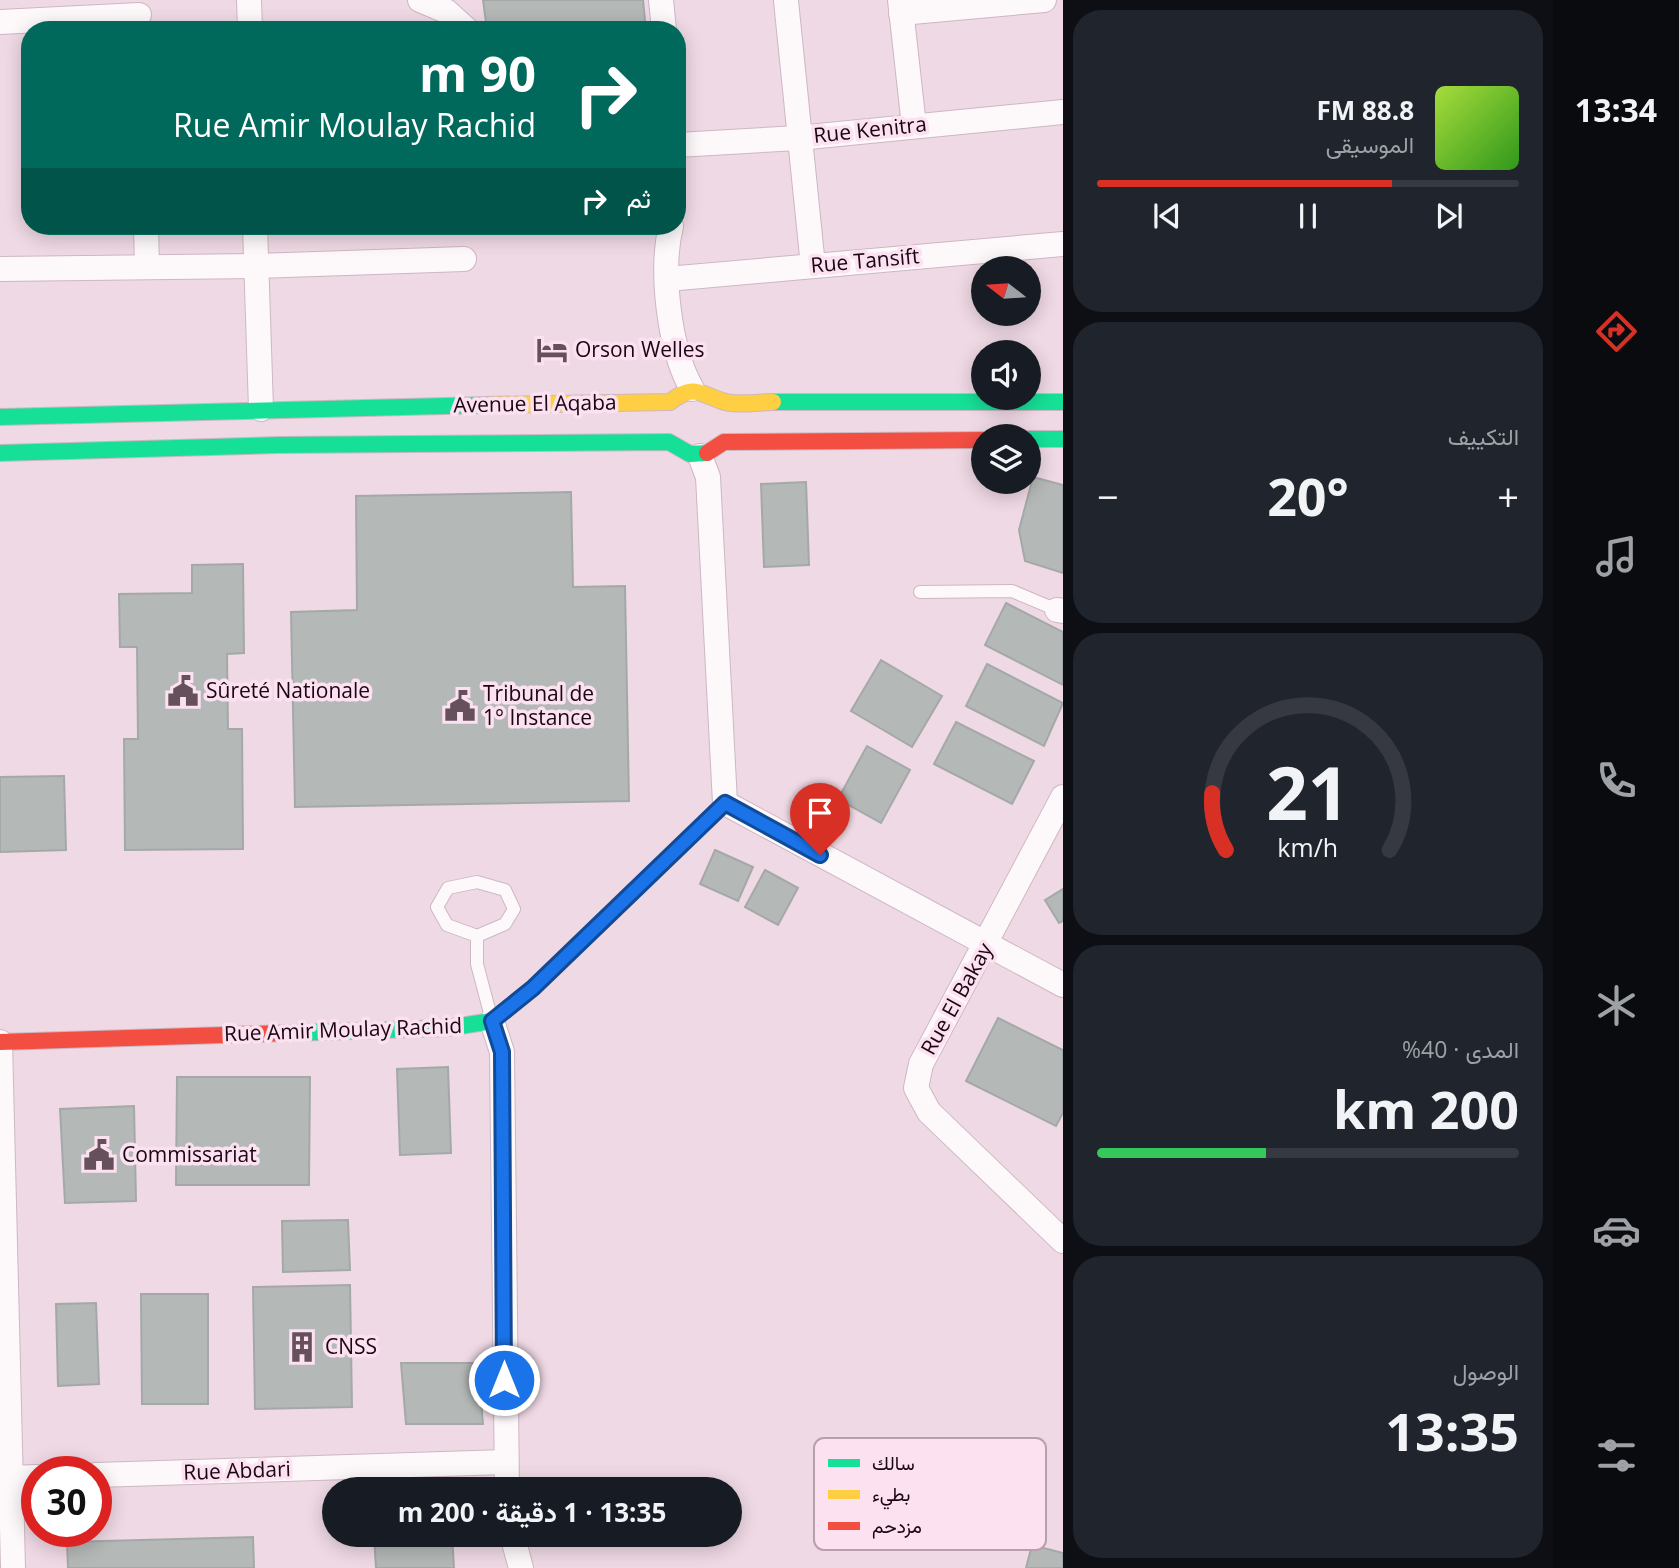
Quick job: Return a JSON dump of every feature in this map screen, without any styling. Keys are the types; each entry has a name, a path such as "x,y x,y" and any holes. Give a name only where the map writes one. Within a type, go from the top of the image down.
{"main road":[{"name":"Avenue El Aqaba","path":"692,389 679,394 667,422 683,454 700,456"},
{"path":"692,389 710,392 726,422"},
{"path":"726,422 1063,402"},
{"name":"Avenue El Aqaba","path":"0,417 261,409 667,422"},
{"name":"Avenue El Aqaba","path":"0,453 278,445 667,422"},
{"path":"726,422 971,439"},
{"path":"700,456 714,451 726,422"},
{"path":"1041,439 1063,439"},
{"name":"Rue Amir Moulay Rachid","path":"0,1042 447,1028 492,1021 533,988 725,803"}],"street":[{"path":"249,0 250,21"},
{"path":"421,0 449,6 460,21"},
{"path":"662,0 663,21"},
{"path":"914,126 900,7 1044,0"},
{"path":"786,1 813,266"},
{"path":"0,22 139,15"},
{"name":"Rue Kenitra","path":"686,144 798,138 1063,111"},
{"path":"146,235 147,267"},
{"path":"255,235 261,409"},
{"path":"668,236 667,279 679,367 692,389"},
{"name":"Rue Tansift","path":"667,279 1063,244"},
{"path":"0,269 257,266 464,259"},
{"path":"700,456 708,477 725,803 1063,985"},
{"name":"Rue El Bakay","path":"1063,797 987,945 921,1063 916,1088 929,1112 1063,1241"},
{"path":"492,1021 502,1052 506,1477"},
{"path":"0,1042 13,1568"},
{"name":"Rue Abdari","path":"112,1474 505,1462"},
{"path":"10,1478 21,1478"},
{"path":"515,1547 521,1568"}],"lane":[{"path":"920,592 1012,591 1060,610"},
{"path":"477,882 505,890 514,909 505,924 477,936 447,925 438,907 449,888 477,882"},
{"path":"477,936 477,964 492,1021"}],"building":[{"path":"483,0 643,0 645,21 486,21"},
{"path":"1041,479 1063,485 1063,573 1025,561 1019,530 1029,494 1041,494"},
{"path":"806,482 809,565 764,567 761,484"},
{"name":"Tribunal de 1° Instance","path":"571,492 573,587 625,586 629,801 295,807 291,612 357,610 356,496"},
{"name":"Sûreté Nationale","path":"243,564 244,653 227,654 228,729 242,729 243,849 125,850 124,739 138,739 137,647 120,647 119,594 192,593 192,565"},
{"path":"1006,603 1063,632 1063,685 985,645"},
{"path":"881,660 942,696 912,747 851,711"},
{"path":"987,664 1063,703 1044,746 966,706"},
{"path":"956,722 1034,761 1012,804 934,764"},
{"path":"867,746 910,770 881,823 838,799"},
{"path":"64,776 66,850 0,852 0,777"},
{"path":"715,850 753,867 738,901 700,884"},
{"path":"765,870 798,888 778,925 745,907"},
{"path":"1063,889 1063,921 1059,923 1045,900"},
{"path":"998,1018 1063,1050 1063,1113 1056,1126 966,1081"},
{"path":"448,1067 451,1153 400,1155 397,1069"},
{"path":"177,1077 310,1077 309,1185 176,1185"},
{"name":"Commissariat","path":"134,1106 136,1201 65,1203 60,1109"},
{"path":"348,1220 350,1270 283,1272 282,1221"},
{"name":"CNSS","path":"350,1285 352,1407 255,1409 253,1287"},
{"path":"141,1294 208,1294 208,1404 142,1404"},
{"path":"96,1303 99,1384 58,1386 56,1304"},
{"path":"401,1363 478,1363 483,1424 406,1424"},
{"path":"253,1537 254,1568 68,1568 67,1547 112,1547 112,1541"},
{"path":"375,1547 453,1547 454,1568 376,1568"},
{"path":"1046,1549 1063,1553 1063,1568 1026,1568 1031,1550"}],"traffic: fast":[{"path":"773,402 1063,402"},
{"path":"0,417 486,405"},
{"path":"1041,439 1063,439"},
{"path":"0,453 278,445 669,442 690,454 707,453"},
{"path":"290,1033 447,1028 492,1021 533,988 725,803"}],"traffic: slow":[{"path":"486,405 670,402 690,392 733,403 773,402"}],"traffic: jam":[{"path":"707,453 724,442 971,440"},
{"path":"0,1042 290,1033"}],"place":[{"name":"Orson Welles","path":"552,350"},
{"name":"Sûreté Nationale","path":"183,691"},
{"name":"Tribunal de 1° Instance","path":"460,706"},
{"name":"Commissariat","path":"99,1155"},
{"name":"CNSS","path":"302,1347"}],"route":[{"path":"504,1380 502,1052 492,1021 533,988 725,803 820,855"}]}
